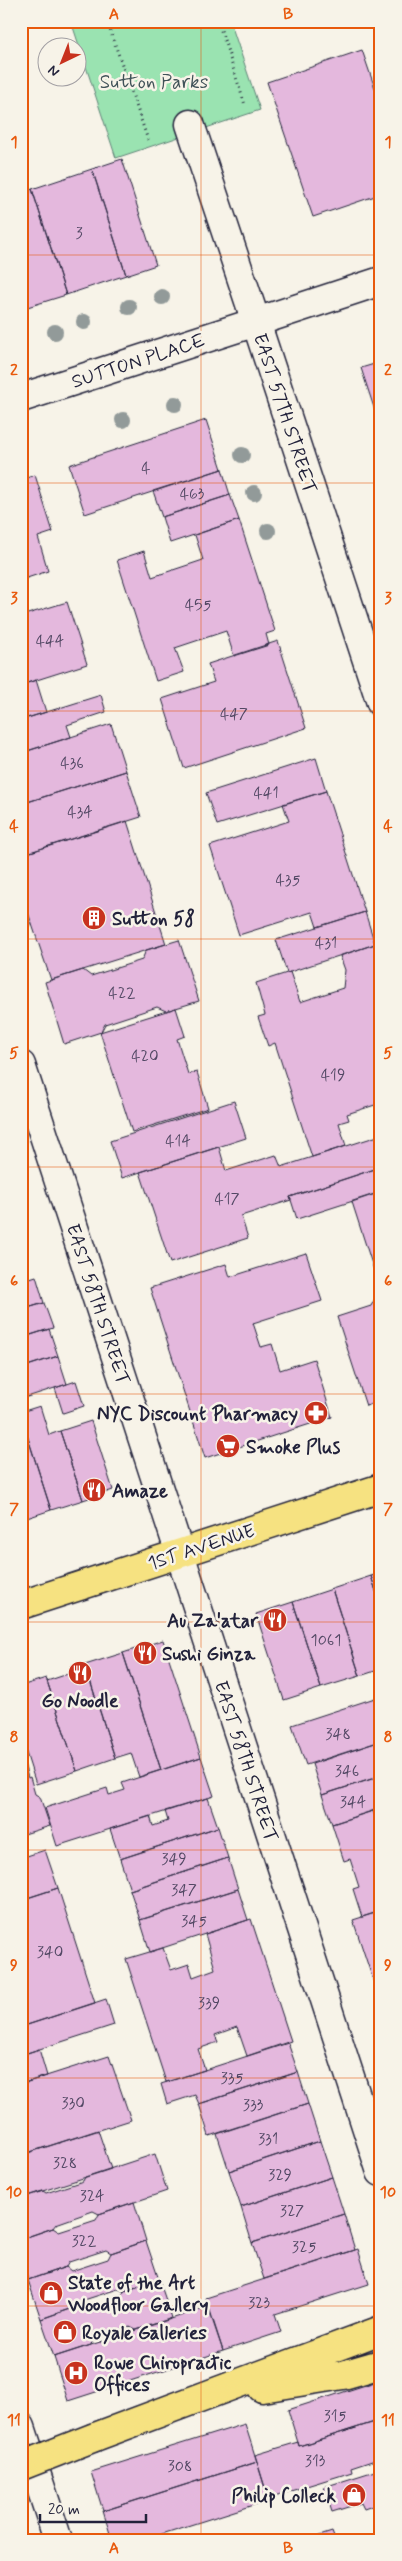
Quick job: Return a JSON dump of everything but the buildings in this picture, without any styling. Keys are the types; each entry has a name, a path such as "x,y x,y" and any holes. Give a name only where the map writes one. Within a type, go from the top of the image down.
{"main road":[{"name":"1ST AVENUE","path":"21,1605 381,1488"},
{"path":"21,2466 381,2330"},
{"path":"202,2397 343,2375 381,2364"}],"street":[{"name":"EAST 57TH STREET","path":"190,124 381,703"},
{"name":"SUTTON PLACE","path":"21,398 381,281"},
{"name":"EAST 58TH STREET","path":"21,1064 381,2172"},
{"path":"21,2427 58,2540"}],"path":[{"path":"107,21 148,140"},
{"path":"218,21 245,105"}],"green space":[{"name":"Sutton Parks","path":"71,21 230,21 260,110 116,158 88,73 88,38 77,38"}],"place":[{"name":"Sutton 58","path":"94,918"},
{"name":"NYC Discount Pharmacy","path":"316,1413"},
{"name":"Smoke Plus","path":"228,1446"},
{"name":"Amaze","path":"94,1490"},
{"name":"Au Za'atar","path":"275,1620"},
{"name":"Sushi Ginza","path":"145,1653"},
{"name":"Go Noodle","path":"80,1673"},
{"name":"State of the Art Woodfloor Gallery","path":"51,2293"},
{"name":"Royale Galleries","path":"65,2332"},
{"name":"Rowe Chiropractic Offices","path":"76,2373"},
{"name":"Philip Colleck","path":"354,2495"}]}
